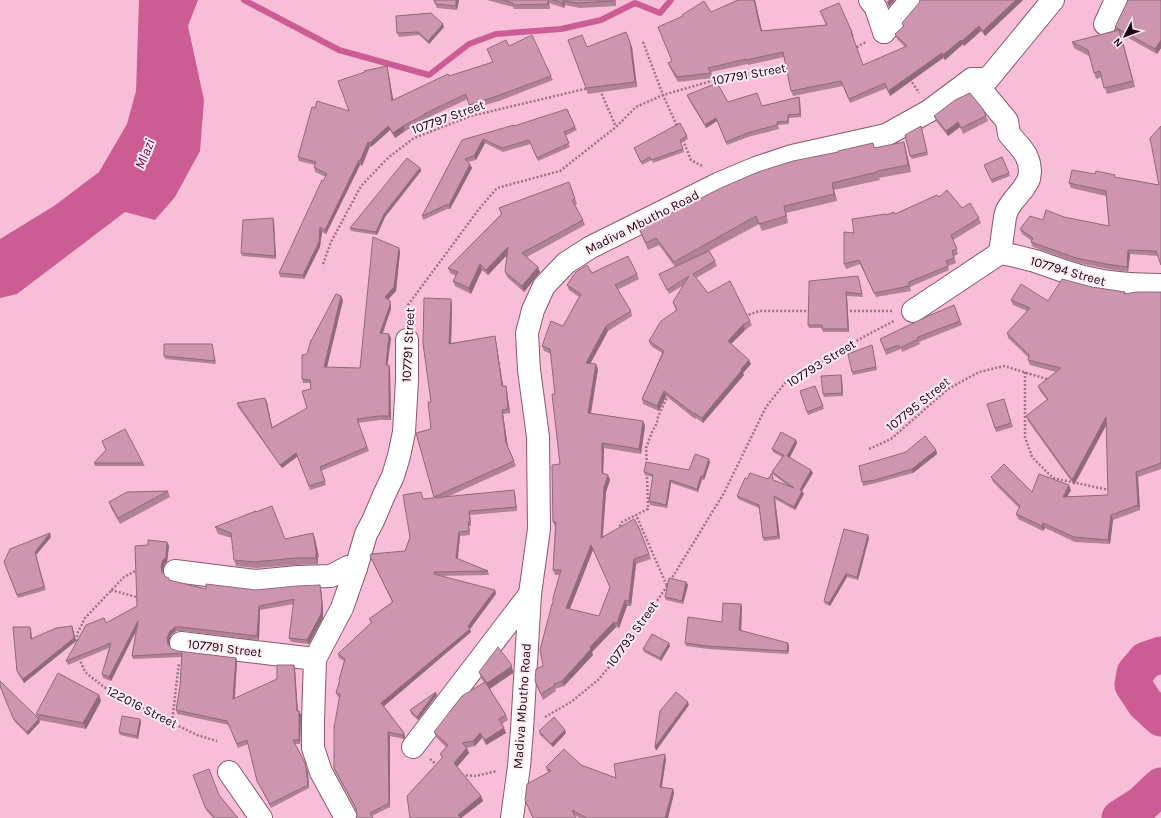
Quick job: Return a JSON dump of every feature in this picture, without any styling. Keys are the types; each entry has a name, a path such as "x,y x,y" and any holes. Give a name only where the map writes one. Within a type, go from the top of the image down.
{"street":[{"path":"870,0 876,8 884,32"},
{"path":"884,32 911,0"},
{"name":"Madiva Mbutho Road","path":"512,818 522,730 530,594 540,529 538,437 529,370 528,333 533,310 544,286 566,263 591,247 718,184 756,168 792,156 886,135 929,111 972,79 988,79 1053,0"},
{"path":"1105,24 1116,0"},
{"path":"913,311 1000,253 1007,210 1029,179 1029,167 1024,152 1008,134 1007,121 972,79"},
{"name":"107794 Street","path":"1000,253 1036,262 1061,271 1111,283 1130,285 1161,284"},
{"name":"107791 Street","path":"346,818 321,772 313,748 315,659 342,608 366,534 393,476 399,456 404,432 407,380 407,340"},
{"path":"175,572 256,581 331,576 348,567 356,568"},
{"name":"Madiva Mbutho Road","path":"414,747 530,594"},
{"name":"107791 Street","path":"181,643 315,659"},
{"path":"229,772 261,818"}],"path":[{"path":"850,50 884,32"},
{"path":"643,42 678,130"},
{"name":"107791 Street","path":"407,340 408,305 479,208 497,188 560,171 616,127 636,107 663,95 722,78 792,67"},
{"path":"910,78 929,111"},
{"path":"598,86 616,127"},
{"name":"107797 Street","path":"324,264 331,242 361,186 389,157 414,138 471,116 591,88"},
{"path":"681,137 691,160 712,172 718,184"},
{"path":"740,318 759,311 813,311"},
{"path":"844,311 913,311"},
{"name":"107793 Street","path":"522,730 571,702 598,680 627,646 667,586 724,493 766,407 785,382 864,336 913,311"},
{"name":"107795 Street","path":"869,449 891,439 948,389 979,372 1004,366 1054,381"},
{"path":"1025,372 1025,437 1032,457 1053,478 1109,490"},
{"path":"616,534 622,522 648,510 646,448 669,392"},
{"path":"636,515 667,586"},
{"path":"75,650 77,634 85,618 124,577 141,568"},
{"path":"111,590 140,598"},
{"path":"172,722 181,643"},
{"name":"122016 Street","path":"78,655 85,672 113,694 197,734 217,741"},
{"path":"414,747 444,770"},
{"path":"457,775 476,776 519,766"}],"water":[{"name":"Mlazi","path":"139,0 198,0 188,26 204,100 200,151 175,197 155,220 125,212 17,294 0,298 0,239 54,206 99,172 127,124 136,91"}],"building":[{"path":"434,0 456,0 456,6 436,4"},
{"path":"503,0 548,0 548,4 513,5 513,3"},
{"path":"553,0 614,1 578,3 563,1 562,3"},
{"path":"738,0 754,0 761,31 827,25 820,11 839,3 852,32 863,65 907,46 895,34 904,26 902,23 920,0 1016,0 983,31 979,26 943,55 942,53 888,91 885,83 849,99 841,81 791,91 783,52 708,68 711,73 677,77 668,63 672,61 658,27 683,16 682,15 704,1 711,12"},
{"path":"1128,0 1161,0 1161,40 1155,49 1115,27"},
{"path":"431,13 443,24 428,41 418,32 397,33 396,16"},
{"path":"1119,30 1133,81 1104,88 1100,71 1094,73 1088,50 1072,42"},
{"path":"626,32 630,42 635,82 586,88 568,40 582,35 587,47"},
{"path":"532,35 551,76 469,105 466,94 424,114 393,133 388,126 370,143 368,142 325,230 320,227 319,242 303,275 279,273 322,180 323,181 327,174 314,167 316,162 298,157 312,107 315,108 317,101 349,111 338,81 365,72 364,71 387,66 391,101 448,74 449,76 493,62 487,49 506,40 509,46"},
{"path":"717,83 728,102 757,93 762,106 799,97 800,114 788,115 788,121 777,122 777,125 747,133 726,142 716,118 705,125 687,95"},
{"path":"970,93 983,109 986,116 961,128 958,122 946,131 934,116 955,100"},
{"path":"567,109 575,127 564,132 569,143 537,158 529,140 502,148 483,139 474,156 465,159 470,164 449,205 422,216 462,140 514,126"},
{"path":"680,123 687,136 680,140 683,149 651,160 650,157 641,162 634,148"},
{"path":"921,126 927,152 910,156 905,135"},
{"path":"1161,126 1161,265 1156,251 1128,250 1127,267 1076,258 1031,242 1033,238 1020,229 1030,216 1043,220 1046,210 1064,217 1109,226 1106,191 1069,183 1072,170 1095,174 1096,171 1115,175 1114,177 1159,185 1150,138"},
{"path":"904,142 908,165 877,171 832,183 834,194 784,206 786,216 759,224 756,216 674,262 656,238 646,243 639,229 721,188 758,172 793,161 873,143 874,148"},
{"path":"1002,157 1009,173 991,180 984,165"},
{"path":"407,158 420,168 384,214 376,232 350,228"},
{"path":"569,182 575,199 572,200 583,220 522,253 538,267 522,286 505,272 508,247 486,270 480,264 469,288 453,281 458,272 448,268 502,214 499,208"},
{"path":"947,190 962,208 970,203 979,218 951,235 957,249 952,251 954,258 946,261 948,266 909,282 909,286 874,293 859,260 844,264 844,232 854,233 852,219 886,215 894,212 895,214 937,195 939,197"},
{"path":"273,218 275,256 241,253 243,220"},
{"path":"373,237 399,248 394,287 385,297 390,301 390,305 380,333 389,334 386,365 389,365 389,416 357,419 367,447 320,467 325,481 309,486 296,453 280,465 237,403 265,398 272,428 307,408 302,391 311,389 310,380 302,379 302,355 307,354 311,340 336,294 341,296 324,367 360,368"},
{"path":"709,251 715,261 693,274 708,293 730,281 750,321 743,325 728,341 749,360 702,418 694,414 664,391 657,406 642,399 664,351 649,341 661,321 677,310 673,302 689,276 667,290 659,274"},
{"path":"628,256 637,274 615,285 631,311 606,326 586,363 596,364 588,413 643,421 639,449 602,443 602,473 608,475 604,487 601,538 634,519 649,554 634,559 629,601 625,600 617,623 614,622 590,647 591,649 562,681 554,684 554,686 541,694 535,681 536,669 543,666 540,650 561,570 553,570 556,522 553,522 552,465 560,464 552,394 555,394 550,349 542,346 551,321 563,326 581,294 567,285 576,272 587,265 592,273","holes":["591,545 610,587 599,616 566,608"]},
{"path":"858,276 862,294 846,292 848,329 822,329 822,325 808,325 809,281"},
{"path":"1062,279 1092,287 1125,292 1125,294 1136,292 1161,292 1161,463 1136,472 1138,505 1111,515 1108,540 1074,537 1043,523 1042,526 1016,514 1020,506 991,477 1004,464 1032,492 1039,474 1069,485 1063,497 1108,495 1106,417 1072,480 1026,416 1048,399 1038,386 1061,368 1028,360 1029,355 1007,333 1030,308 1011,300 1021,284 1048,301"},
{"path":"424,298 451,299 449,344 495,336 502,386 506,386 508,409 502,410 506,443 514,461 434,497 416,433 431,429 428,402 431,402 423,343"},
{"path":"954,305 960,321 918,337 918,339 900,348 899,345 885,350 880,339"},
{"path":"164,344 212,344 215,361 164,356"},
{"path":"872,345 876,367 852,372 848,354"},
{"path":"841,375 842,393 823,394 821,376"},
{"path":"815,386 823,406 807,412 800,391"},
{"path":"1004,399 1011,423 995,428 987,404"},
{"path":"125,429 143,463 94,463 106,450 102,441"},
{"path":"781,432 796,440 787,456 811,470 800,490 802,491 794,507 774,496 778,536 763,538 759,505 737,496 745,478 747,479 750,473 768,479 772,473 773,480 794,488 772,472 784,455 772,449"},
{"path":"925,436 936,450 912,469 875,480 862,482 859,466 906,452"},
{"path":"695,454 709,459 697,489 670,480 666,505 649,501 653,475 644,472 646,462 689,470"},
{"path":"514,490 516,507 469,511 469,531 459,532 456,558 488,571 434,572 434,574 495,590 468,626 470,629 381,703 404,733 402,735 388,732 389,803 370,813 373,818 356,818 356,808 334,768 334,728 340,694 336,693 345,659 338,654 372,622 369,619 393,602 370,556 371,554 405,551 410,537 403,495 421,492 423,499"},
{"path":"168,491 118,518 109,502 127,492"},
{"path":"272,506 285,539 313,533 316,558 295,558 254,562 234,560 231,533 215,527"},
{"path":"844,529 868,535 857,577 846,574 829,603 824,601"},
{"path":"50,533 35,552 44,587 17,595 4,562 10,549"},
{"path":"148,540 167,542 166,558 163,560 161,566 162,572 169,578 169,580 206,589 206,584 256,590 320,585 322,604 321,614 307,640 289,638 294,599 259,606 257,636 175,627 170,631 167,638 168,644 172,649 178,651 236,658 233,699 277,679 277,665 294,665 297,711 299,711 299,740 293,740 305,763 308,785 270,804 257,781 247,740 237,744 227,721 176,710 180,686 182,653 132,656 138,621 109,677 102,674 111,643 66,661 86,625 104,618 106,623 137,606 135,546 148,545"},
{"path":"669,578 686,582 682,601 665,597"},
{"path":"723,603 741,604 739,630 788,643 787,651 707,646 685,643 688,617 722,622"},
{"path":"72,626 74,638 23,679 17,671 13,627 30,627 31,639 56,628"},
{"path":"652,634 669,643 660,658 643,649"},
{"path":"498,647 511,664 511,667 487,683 479,672"},
{"path":"58,673 99,695 83,723 36,714"},
{"path":"0,681 39,719 27,732 13,718 0,686"},
{"path":"485,682 506,715 499,719 504,728 485,740 480,733 473,741 462,743 467,748 454,763 481,796 458,815 461,818 410,818 407,796 443,757 440,754 448,745 434,732 462,696"},
{"path":"436,692 417,717 410,710"},
{"path":"676,692 688,702 655,747 660,711"},
{"path":"122,716 140,719 137,736 119,732"},
{"path":"554,717 565,730 551,744 539,731"},
{"path":"564,749 581,765 616,778 614,764 665,754 660,787 673,789 665,818 587,818 572,810 576,818 533,818 525,800 527,784 551,771 546,767"},
{"path":"209,769 219,795 238,818 215,818 205,807 193,775"}],"waterway":[{"path":"244,0 339,50 429,75 469,44 496,34 561,29 601,20 635,3 660,13 671,0"},
{"path":"1161,655 1146,660 1135,673 1133,685 1145,703 1161,718"},
{"path":"1120,818 1142,804 1161,786"}]}
